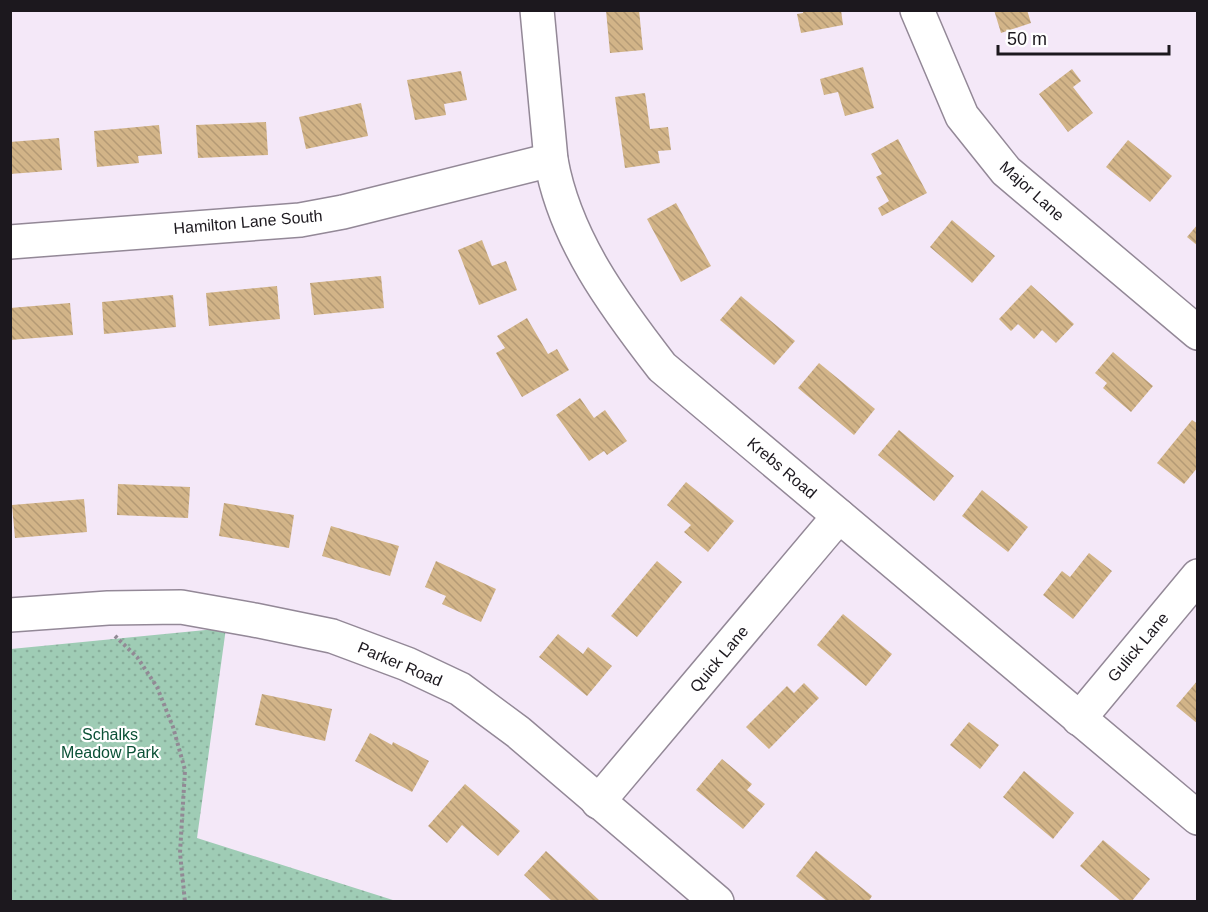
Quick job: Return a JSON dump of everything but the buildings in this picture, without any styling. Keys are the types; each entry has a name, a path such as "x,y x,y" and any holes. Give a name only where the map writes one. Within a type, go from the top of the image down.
{"street":[{"name":"Krebs Road","path":"537,10 550,160 572,231 597,277 630,326 662,367 1197,818"},
{"name":"Major Lane","path":"917,10 962,116 1006,171 1197,333"},
{"name":"Hamilton Lane South","path":"10,242 300,220 343,212 550,160"},
{"name":"Quick Lane","path":"598,802 839,516"},
{"name":"Gulick Lane","path":"1079,719 1197,576"},
{"name":"Parker Road","path":"10,615 108,608 181,606 332,636 407,663 460,689 518,732 717,902"}],"path":[{"path":"114,635 137,657 157,687 173,726 185,771 180,853 185,902"}],"green space":[{"name":"Schalks Meadow Park","path":"226,628 197,838 396,901 11,902 11,649"}]}
